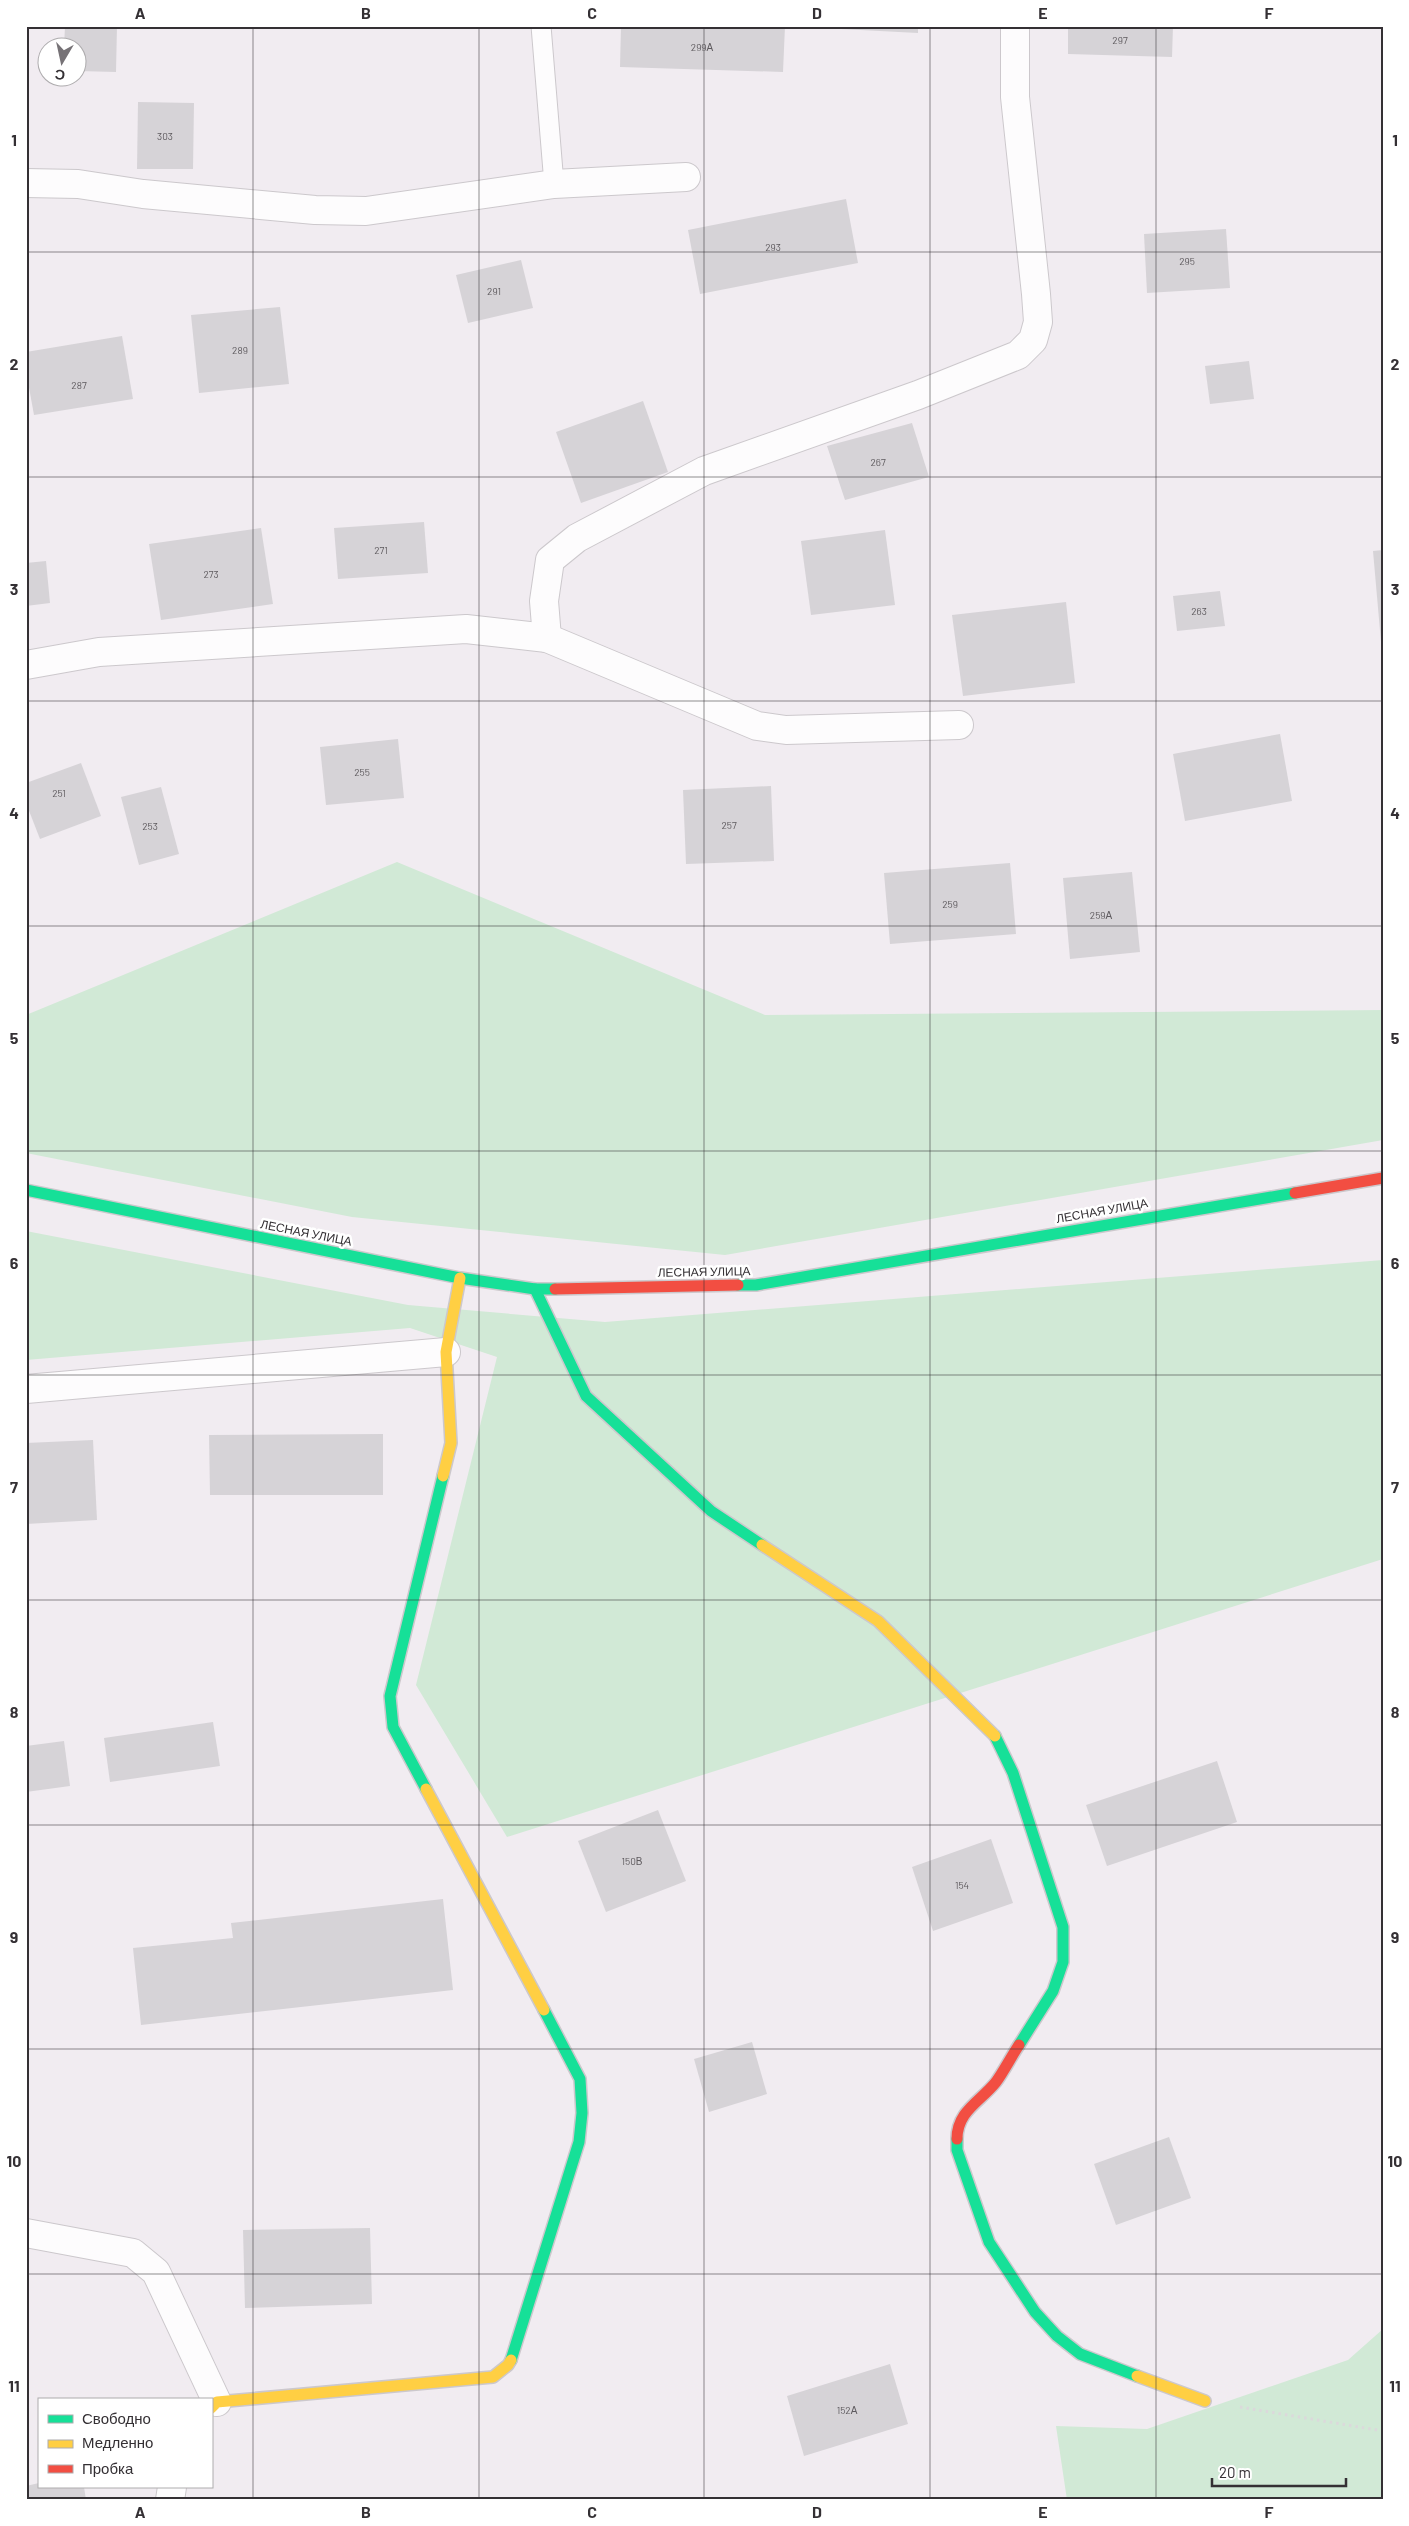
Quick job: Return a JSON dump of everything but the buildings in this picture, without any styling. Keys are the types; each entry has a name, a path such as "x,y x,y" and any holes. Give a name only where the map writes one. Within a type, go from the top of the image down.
{"street":[{"path":"547,638 544,600 550,560 577,538 704,471 918,396 1018,355 1033,340 1038,322 1015,97 1015,26"},
{"path":"26,183 78,184 143,194 315,210 366,211 554,184 686,177"},
{"path":"26,665 100,652 466,629 547,638 758,726 786,730 959,724"},
{"name":"ЛЕСНАЯ УЛИЦА","path":"26,1190 460,1278 535,1289 756,1285 1383,1178"},
{"path":"214,2405 492,2377 508,2365 515,2350 578,2142 582,2113 580,2079 394,1727 390,1696 451,1443 446,1352 460,1278"},
{"path":"535,1289 586,1396 711,1511 878,1621 994,1734 1014,1773 1063,1927 1062,1962 1053,1991 995,2083 966,2110 957,2129 957,2150 989,2242 1035,2312 1057,2336 1080,2354 1205,2401"},
{"path":"26,1390 446,1352"},
{"path":"26,2233 133,2253 156,2272 211,2398"}],"lane":[{"path":"540,26 554,184"}],"path":[{"path":"1205,2401 1383,2431"}],"green space":[{"path":"397,862 765,1015 1383,1010 1383,1140 725,1255 352,1217 26,1153 26,1015"},
{"path":"26,1231 408,1305 605,1322 1383,1260 1383,1559 507,1837 416,1685 497,1357 410,1328 26,1360"},
{"path":"1383,2329 1383,2500 1067,2500 1056,2426 1147,2429 1348,2360"}],"traffic: fast":[{"path":"26,1190 460,1278 535,1289 555,1289"},
{"path":"738,1285 756,1285 1295,1193"},
{"path":"535,1289 586,1396 711,1511 762,1545"},
{"path":"426,1789 393,1727 390,1696 443,1476"},
{"path":"995,1736 1013,1773 1063,1927 1063,1962 1053,1991 1019,2045"},
{"path":"511,2360 579,2142 582,2113 580,2079 544,2010"},
{"path":"957,2139 957,2150 989,2242 1035,2312 1057,2336 1080,2354 1137,2376"}],"traffic: slow":[{"path":"443,1476 451,1443 446,1352 460,1278"},
{"path":"762,1545 878,1621 995,1736"},
{"path":"426,1789 544,2010"},
{"path":"212,2407 217,2402 493,2377 508,2365 511,2360"},
{"path":"1137,2376 1205,2401"}],"traffic: jam":[{"path":"1295,1193 1383,1178"},
{"path":"555,1289 738,1285"},
{"path":"957,2139 958,2129 965,2114 996,2082 1019,2045"}]}
